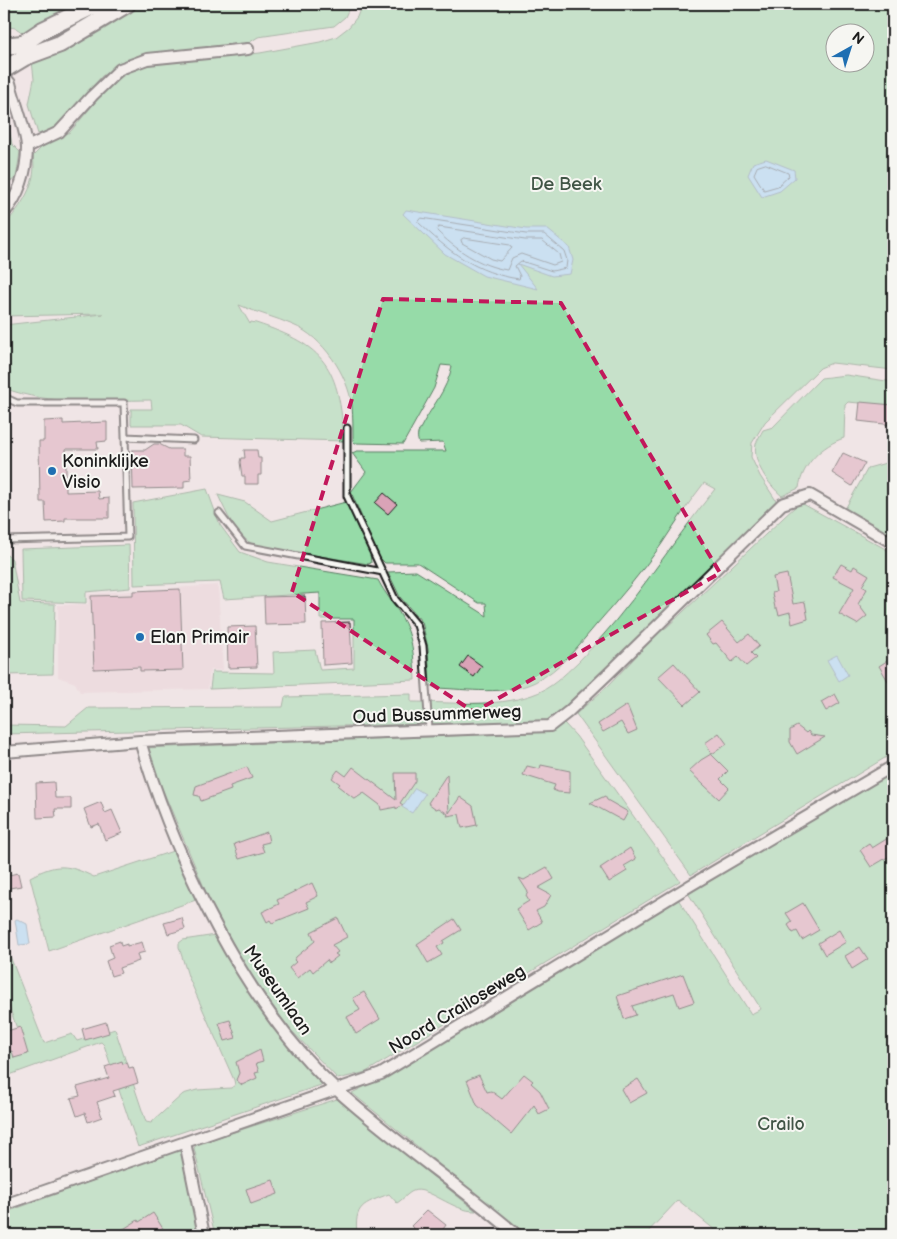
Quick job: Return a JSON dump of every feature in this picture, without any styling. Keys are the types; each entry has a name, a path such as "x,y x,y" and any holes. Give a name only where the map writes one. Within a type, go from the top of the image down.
{"main road":[{"path":"4,72 8,57 4,47 22,44 43,30 97,4"},
{"path":"4,72 25,57 60,44 127,4"}],"street":[{"path":"27,147 59,132 120,69 147,59 248,49"},
{"path":"4,72 10,84 27,147 23,177 16,196 4,213"},
{"name":"Oud Bussummerweg","path":"4,752 140,742 318,736 429,729 550,726 609,674 782,504 810,495 893,543"},
{"name":"Museumlaan","path":"140,742 192,879 229,949 276,1022 337,1090 517,1235"},
{"name":"Noord Crailoseweg","path":"4,1205 381,1074 691,885 893,766"},
{"path":"185,1142 204,1235"}],"lane":[{"path":"4,397 17,402 124,403 128,537 4,540"},
{"path":"347,428 348,496 395,599 417,625 423,646 429,729"},
{"path":"125,437 194,440"},
{"path":"219,513 245,546 383,572"}],"highlighted area":[{"path":"383,299 561,303 720,573 474,712 292,592"}],"shaded area":[{"name":"Elan Primair","path":"218,585 223,670 210,670 208,689 80,692 75,683 58,677 58,605 88,604 88,594"}],"green space":[{"path":"4,4 87,4 25,37 16,28 4,28"},
{"path":"141,4 351,4 345,17 334,26 258,37 244,46 119,65 102,76 55,128 38,134 29,104 34,79 32,61 89,38"},
{"name":"De Beek","path":"362,4 893,4 893,370 832,363 820,368 765,422 752,443 751,457 760,476 777,502 762,520 549,721 4,734 4,725 66,726 88,708 283,707 285,697 411,694 411,702 488,703 503,702 532,695 557,681 597,642 633,599 715,489 704,483 661,545 621,596 575,649 553,671 535,682 512,689 486,691 436,688 430,686 428,648 422,622 400,597 388,572 416,571 487,616 486,603 479,603 418,563 385,563 379,557 351,492 366,472 352,453 357,451 446,451 443,442 419,443 418,436 424,421 450,375 452,366 441,365 434,388 403,444 355,443 353,441 350,394 339,370 324,348 314,338 293,325 239,305 250,324 251,322 256,323 299,341 313,351 324,363 332,377 338,395 344,441 201,437 181,425 131,425 131,409 152,409 151,400 58,400 22,394 4,388 4,325 103,314 4,316 4,226 22,202 31,185 34,166 33,156 42,147 70,132 104,92 120,78 139,66 260,53 320,42 336,37 349,27 357,17"},
{"path":"4,103 12,144 20,152 16,179 4,183"},
{"path":"846,375 893,382 893,406 848,402 845,405 844,438 821,451 804,471 799,488 782,496 772,486 759,465 755,451 758,439 763,430 773,427 821,378"},
{"path":"893,461 893,536 845,509 868,468"},
{"path":"207,489 220,525 240,552 268,562 378,580 398,611 408,631 413,655 415,680 210,689 212,672 274,673 273,652 315,650 320,670 354,668 354,619 320,619 320,593 224,599 220,582 134,585 133,503"},
{"path":"218,495 245,502 272,521 346,502 370,554 371,563 254,545 247,541 237,530 228,517"},
{"path":"798,504 803,504 893,553 893,753 691,875 576,714 609,685 658,633 667,627"},
{"path":"129,545 130,588 86,592 86,603 22,601 21,549"},
{"path":"4,553 12,559 20,603 55,604 53,674 4,675"},
{"path":"564,723 576,736 680,881 366,1072 338,1079 290,1029 253,980 209,899 145,748 551,732"},
{"name":"Crailo","path":"893,773 893,1235 721,1235 678,1200 645,1235 526,1235 352,1093 389,1074 678,899 751,1014 761,1009 688,893"},
{"path":"173,851 196,900 49,951 30,877 48,869 62,867 94,877"},
{"path":"216,935 242,982 273,1029 324,1084 138,1147 104,1045 101,1042 4,1077 4,1044 17,1040 20,1037 4,992 4,952 8,951 44,1043 72,1034 77,1041 115,1029 146,1122 151,1123 183,1094 197,1090 231,1088 235,1085 234,1080 188,976 179,947 179,943 183,940"},
{"path":"337,1099 476,1211 458,1207 419,1190 411,1192 397,1203 389,1194 367,1203 359,1211 357,1217 357,1235 215,1235 194,1148 197,1144"},
{"path":"182,1148 203,1235 4,1235 4,1213"}],"water":[{"path":"766,159 794,170 795,178 780,191 762,197 748,175 753,163"},
{"path":"406,210 526,229 547,229 569,247 573,260 570,274 552,276 518,264 538,289 484,276 445,254 403,214"},
{"path":"837,655 848,675 839,681 827,660"},
{"path":"415,788 425,794 412,813 402,807"},
{"path":"17,919 27,924 30,944 19,945 15,920"}],"building":[{"path":"860,402 893,405 893,425 858,421"},
{"name":"Koninklijke Visio","path":"63,420 63,424 107,422 107,441 97,442 98,449 66,449 66,492 98,491 99,499 109,498 109,518 65,518 65,521 46,522 45,502 40,502 39,441 44,441 44,421"},
{"path":"154,444 159,444 169,449 183,449 183,456 190,456 191,480 184,481 184,488 133,489 132,450 145,450"},
{"path":"244,450 257,450 258,458 261,458 261,475 258,475 258,484 245,484 245,476 242,476 240,462 241,458 245,458"},
{"path":"843,453 865,463 852,486 832,473"},
{"path":"384,493 397,504 388,514 375,503"},
{"path":"841,564 852,570 854,566 869,575 862,586 867,589 858,604 867,616 857,624 839,614 854,588 833,577"},
{"path":"787,574 793,604 805,602 808,619 792,624 790,612 779,615 777,608 775,608 772,593 776,592 773,577"},
{"path":"180,589 183,670 140,671 140,667 94,669 91,596 133,595 133,591"},
{"path":"305,596 306,624 265,625 264,597"},
{"path":"350,622 352,663 323,665 322,623"},
{"path":"722,622 739,642 749,634 759,646 751,653 756,658 746,666 738,657 732,662 716,643 713,644 706,635"},
{"path":"255,626 257,667 228,668 227,627"},
{"path":"468,656 482,666 474,677 460,667"},
{"path":"893,657 893,689 879,666"},
{"path":"674,663 700,692 685,705 658,677"},
{"path":"835,694 840,703 826,711 821,702"},
{"path":"627,705 637,730 628,734 621,722 603,732 598,724"},
{"path":"797,726 806,733 808,731 811,735 825,737 797,754 790,742 790,730"},
{"path":"719,733 727,744 712,754 705,743"},
{"path":"711,754 728,771 720,779 729,788 719,799 689,771"},
{"path":"541,765 570,771 570,793 558,792 553,790 555,785 523,775 527,766 540,769"},
{"path":"247,767 252,778 230,786 231,790 201,801 199,796 194,795 196,786"},
{"path":"353,767 396,800 395,773 415,773 415,781 400,803 403,805 396,809 396,807 381,810 380,805 364,793 355,799 338,786 340,784 332,778 338,770 346,776"},
{"path":"447,774 449,813 460,797 473,806 477,825 462,828 459,814 447,816 448,814 428,803"},
{"path":"54,782 55,798 71,798 71,809 55,809 56,817 37,818 36,783"},
{"path":"605,796 607,800 628,812 623,821 590,803"},
{"path":"101,802 105,813 112,810 122,833 105,840 99,824 91,827 84,809"},
{"path":"267,832 269,842 261,844 264,852 239,859 234,844"},
{"path":"893,835 893,854 871,867 860,850 869,844 872,848"},
{"path":"630,848 636,859 624,866 627,871 609,882 600,868"},
{"path":"547,867 554,879 538,888 551,895 544,907 536,911 542,922 529,930 516,909 529,901 526,896 528,892 519,878 524,880"},
{"path":"18,873 21,886 4,889 4,876"},
{"path":"312,883 318,896 306,902 309,908 272,923 270,920 267,922 262,912 279,904 277,900"},
{"path":"803,903 819,930 802,940 797,931 793,933 788,925 792,922 786,913"},
{"path":"182,918 185,929 168,934 164,923"},
{"path":"338,918 347,937 332,945 338,952 335,954 338,956 329,963 327,960 313,972 310,968 297,978 289,968 296,962 294,960 296,957 315,941 311,932"},
{"path":"454,919 461,930 437,947 442,955 428,963 417,944"},
{"path":"839,930 846,942 825,955 818,943"},
{"path":"120,941 121,946 142,942 145,952 137,954 139,961 119,968 121,973 111,976 106,961 113,958 109,945"},
{"path":"860,947 868,959 852,969 845,956"},
{"path":"683,974 694,1002 679,1007 674,993 632,1006 636,1015 624,1019 617,996"},
{"path":"364,992 380,1019 356,1034 347,1017 360,1010 353,998"},
{"path":"230,1020 236,1038 225,1041 219,1023"},
{"path":"106,1022 109,1033 85,1040 82,1029"},
{"path":"20,1027 28,1054 14,1058 12,1051 4,1053 4,1032"},
{"path":"260,1050 263,1061 256,1063 259,1072 255,1073 257,1078 242,1085 236,1080 239,1073 236,1062"},
{"path":"122,1061 123,1064 127,1062 129,1068 133,1067 138,1083 113,1091 115,1096 97,1102 102,1117 88,1122 85,1113 77,1116 71,1098 80,1096 77,1087 109,1078 105,1067"},
{"path":"524,1074 533,1081 531,1083 540,1091 549,1109 539,1114 534,1105 511,1134 477,1105 467,1080 479,1075 487,1092 491,1091 502,1099"},
{"path":"638,1079 647,1093 629,1103 621,1089"},
{"path":"273,1180 278,1194 251,1204 246,1189"},
{"path":"427,1210 446,1225 439,1235 421,1235 411,1226"},
{"path":"153,1213 167,1235 114,1235 138,1220 139,1222"}],"place":[{"name":"Koninklijke Visio","path":"52,471"},
{"name":"Elan Primair","path":"140,637"}]}
